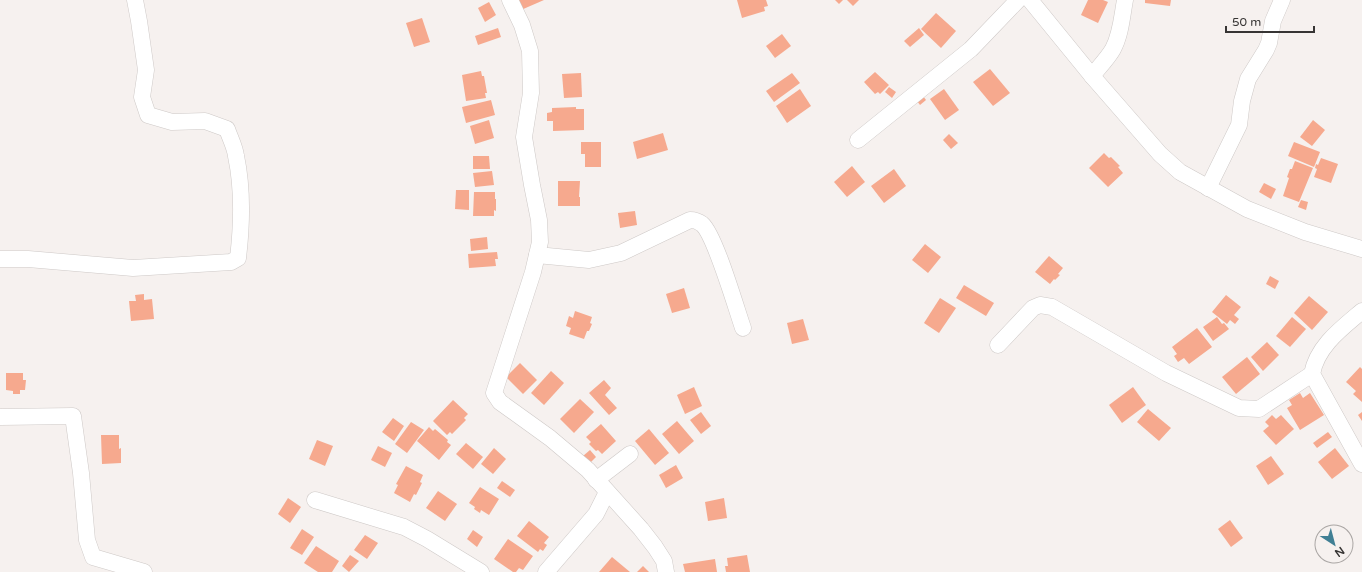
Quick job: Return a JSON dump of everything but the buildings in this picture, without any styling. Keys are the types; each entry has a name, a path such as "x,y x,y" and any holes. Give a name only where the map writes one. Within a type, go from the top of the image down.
{"street":[{"path":"0,259 50,261 133,268 231,262 238,258 242,201 236,154 227,129 205,121 172,122 148,115 142,97 146,70 139,21 134,0"},
{"path":"510,0 522,25 530,51 531,93 524,137 539,220 540,242 533,272 494,393 500,402 550,438 588,470 641,529 655,547 664,561 666,572"},
{"path":"858,140 971,49 1018,0"},
{"path":"1030,0 1092,76 1160,154 1180,172 1247,209 1305,232 1362,249"},
{"path":"1092,76 1112,50 1116,42 1120,31 1125,0"},
{"path":"1208,188 1239,125 1242,101 1248,79 1266,50 1269,43 1273,20 1282,0"},
{"path":"537,255 589,260 621,253 690,220 696,220 703,224 714,243 743,328"},
{"path":"998,345 1033,308 1040,305 1052,307 1166,373 1239,408 1259,409 1312,374"},
{"path":"1362,311 1329,340 1314,365 1312,374 1362,464"},
{"path":"0,417 73,416 81,472 87,540 93,557 144,572"},
{"path":"596,480 630,454"},
{"path":"546,572 596,514 607,492"},
{"path":"315,500 404,527 427,539 481,572"}]}
